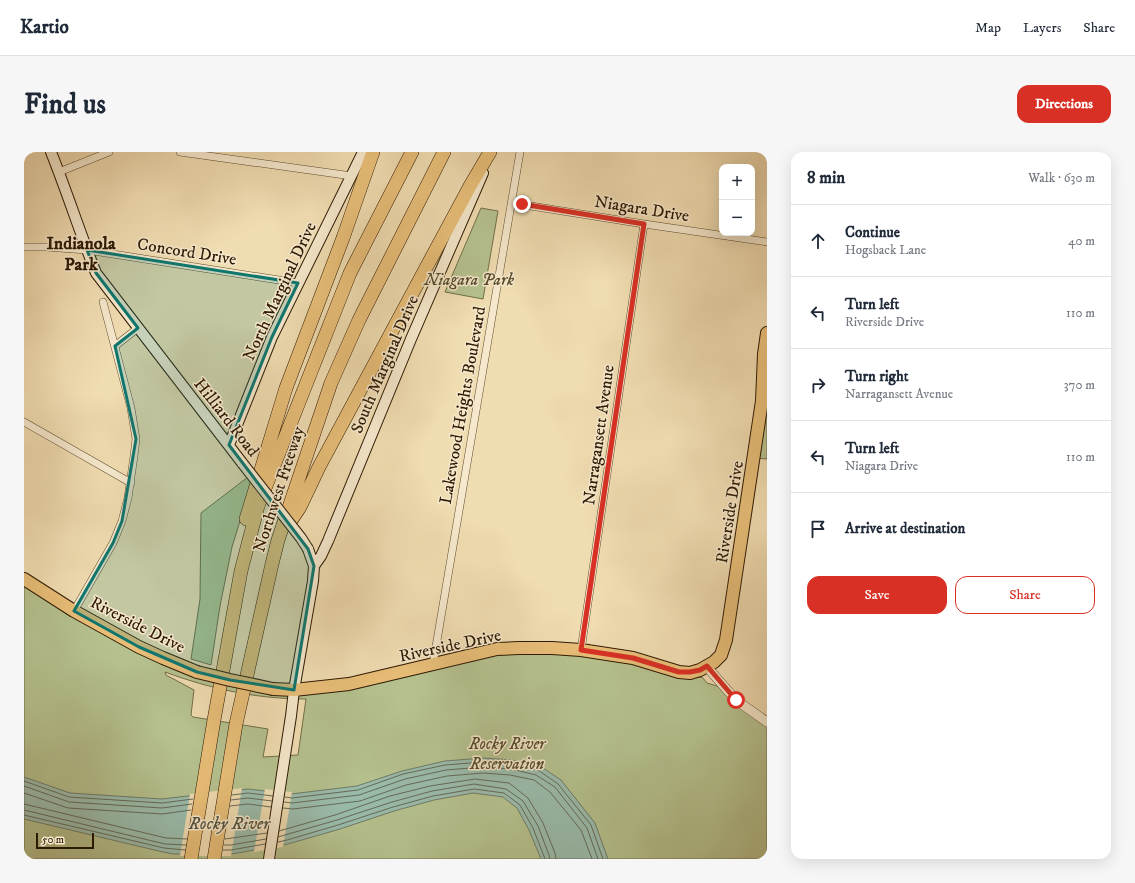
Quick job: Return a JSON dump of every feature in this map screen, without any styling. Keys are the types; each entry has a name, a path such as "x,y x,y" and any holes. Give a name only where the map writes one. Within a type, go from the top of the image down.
{"highway":[{"path":"218,701 227,616 235,562 250,504 286,388 343,238 373,152"},
{"name":"Northwest Freeway","path":"191,859 241,571 258,506 350,273 412,152"},
{"name":"Northwest Freeway","path":"214,859 236,724 278,540 334,376 359,320 444,152"},
{"path":"278,540 300,507 323,460 466,193 491,152"}],"main road":[{"name":"Hilliard Road","path":"51,152 86,250 96,273 301,538 308,549 314,566 313,581 294,690 292,716 269,859"},
{"name":"North Marginal Drive","path":"229,445 272,337 363,152"},
{"name":"South Marginal Drive","path":"314,566 328,542 411,339 491,152"},
{"name":"Riverside Drive","path":"24,579 74,611 139,647 163,658 197,672 273,689 294,690 349,684 497,649 552,648 581,650 633,658 679,672 700,670 714,662 721,655 726,640 762,401 764,354 767,334"}],"street":[{"path":"59,172 109,152"},
{"path":"180,152 352,176"},
{"name":"Lakewood Heights Boulevard","path":"433,664 520,152"},
{"name":"Niagara Drive","path":"512,203 767,242"},
{"name":"Narragansett Avenue","path":"581,650 644,224"},
{"name":"Concord Drive","path":"24,247 86,250 298,283"},
{"path":"74,611 113,543 122,521 131,483 136,439 131,408 103,302"},
{"path":"115,346 138,328"},
{"path":"24,422 131,483"},
{"path":"707,666 736,700 767,722"}],"highlighted area":[{"path":"87,250 298,283 272,337 229,445 308,549 314,566 294,690 230,680 197,672 139,647 74,611 113,543 122,521 136,439 115,346 138,328 96,273"}],"green space":[{"name":"Niagara Park","path":"481,208 498,211 483,299 445,292"},
{"path":"767,350 767,459 756,458"},
{"path":"248,477 252,482 232,547 220,606 211,665 191,659 200,599 201,513"},
{"name":"Rocky River Reservation","path":"24,581 135,644 212,676 305,688 498,646 620,658 688,678 702,677 707,683 727,689 767,717 767,859 24,859","holes":["165,672 234,692 288,699 306,699 298,755 263,757 268,729 193,717 191,715 194,690 166,675"]}],"water":[{"name":"Rocky River","path":"483,758 512,760 540,766 561,780 595,823 608,859 541,859 529,830 517,808 503,797 473,793 434,800 394,811 288,844 232,854 174,854 24,819 24,777 70,793 162,799 248,789 291,794 357,786 402,771 445,761"}],"pier":[{"path":"242,788 231,856 180,856 190,794"},
{"path":"265,789 292,792 283,847 254,852"}],"district":[{"name":"Indianola Park","path":"81,253"}],"route":[{"path":"522,204 644,224 581,650 633,658 679,672 700,670 707,666 736,700"}]}
